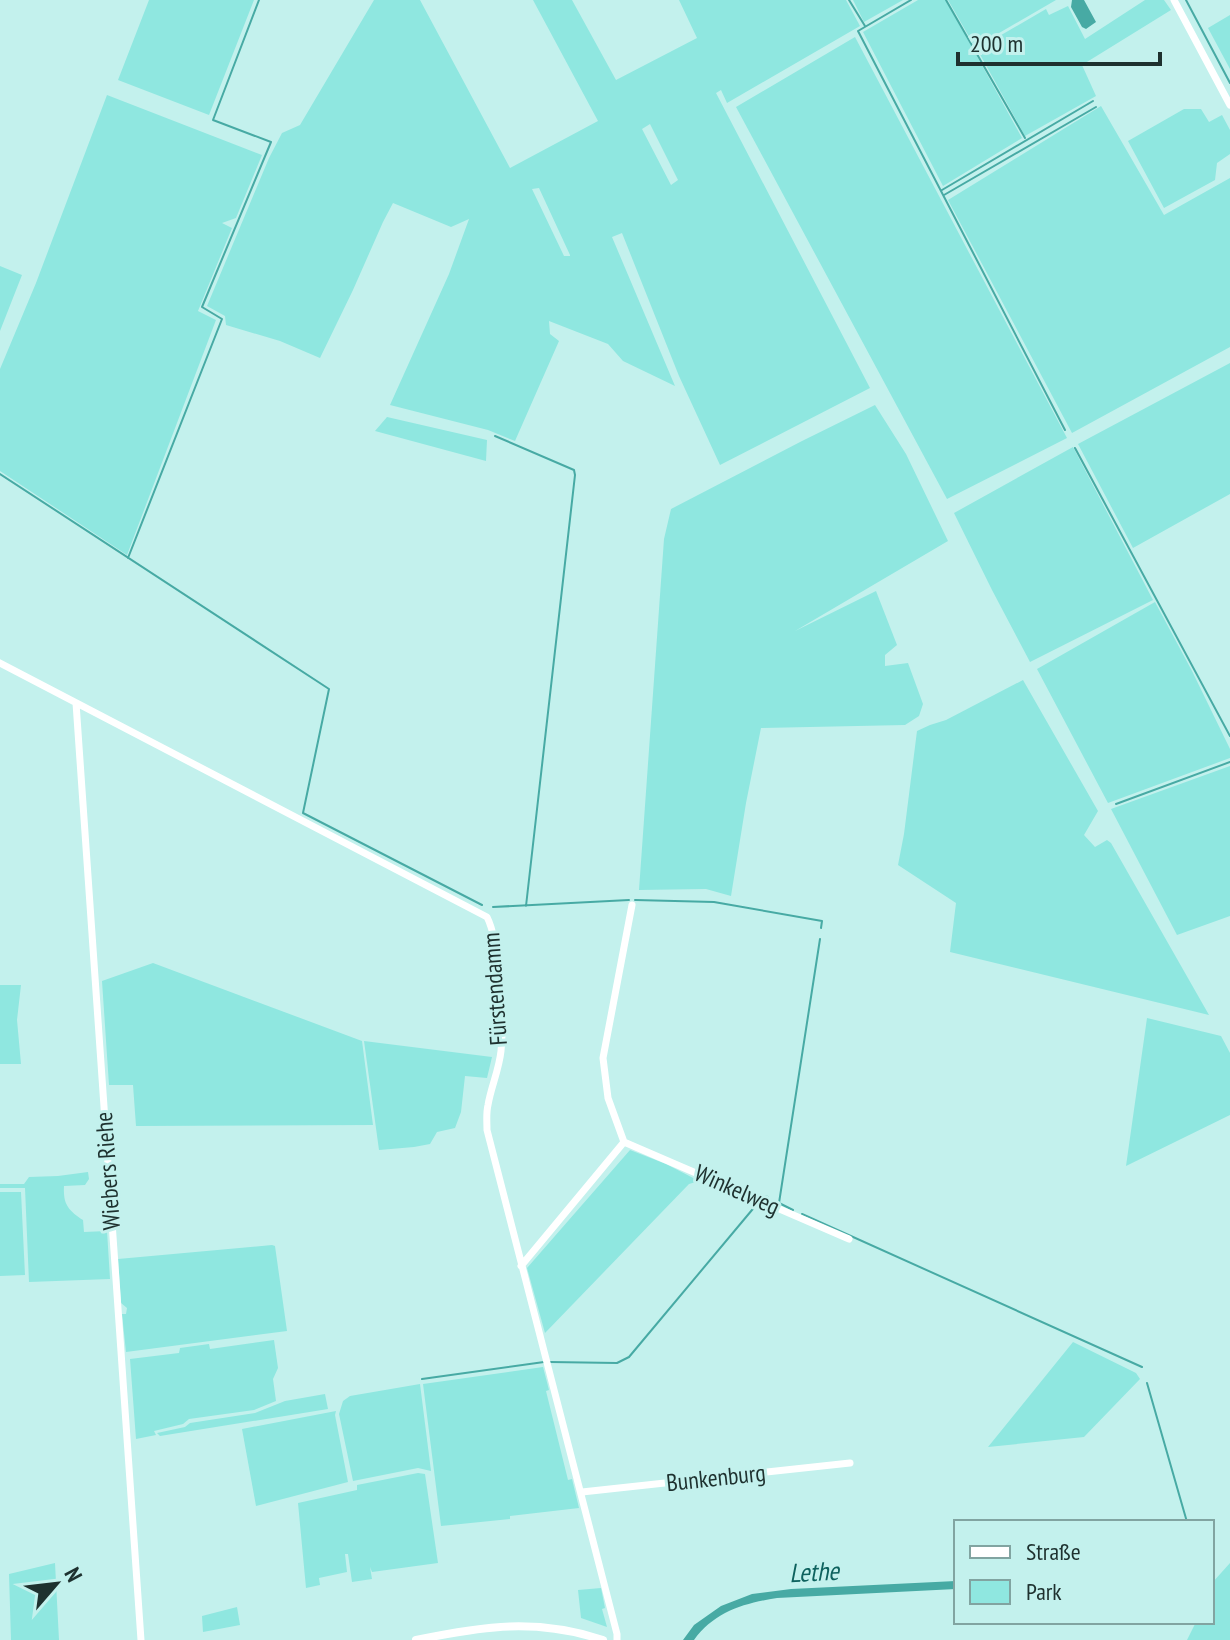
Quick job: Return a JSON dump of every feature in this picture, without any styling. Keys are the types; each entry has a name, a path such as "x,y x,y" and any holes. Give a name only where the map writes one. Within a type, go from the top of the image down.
{"street":[{"path":"1174,0 1230,105"},
{"name":"Fürstendamm","path":"0,663 487,917 495,940 502,1018 501,1054 487,1108 487,1130 582,1492 617,1640"},
{"name":"Wiebers Riehe","path":"76,703 141,1640"},
{"path":"521,1266 624,1142 608,1098 603,1058 632,905"},
{"name":"Winkelweg","path":"624,1142 849,1239"},
{"name":"Bunkenburg","path":"582,1492 850,1463"},
{"path":"416,1640 463,1630 514,1625 559,1629 603,1640"}],"green space":[{"path":"149,0 254,0 209,115 118,80"},
{"path":"374,0 420,0 510,168 598,121 533,0 572,0 616,80 697,38 679,0 846,0 860,26 727,103 721,90 716,93 870,388 720,465 679,376 622,233 612,237 675,386 623,361 608,344 549,321 550,334 559,341 515,441 488,430 390,405 449,274 469,219 451,227 393,203 320,358 280,341 226,325 225,316 207,306 269,158 282,133 300,125","holes":["650,124 678,180 671,185 642,129","539,188 570,255 570,256 564,256 532,189"]},
{"path":"853,0 903,0 864,22"},
{"path":"918,0 946,0 1022,138 943,186 863,32"},
{"path":"948,0 1056,0 975,47"},
{"path":"1145,0 1164,0 1171,10 1082,65 1096,96 1025,136 977,49 1046,9 1049,15 1068,6 1085,39"},
{"path":"1230,15 1230,69 1208,28"},
{"path":"855,37 1067,438 947,499 736,107"},
{"path":"107,95 262,155 236,218 222,223 232,228 198,311 216,320 127,555 0,471 0,369"},
{"path":"1101,106 1164,215 1230,178 1230,347 1072,433 948,200"},
{"path":"1184,109 1201,109 1209,122 1222,115 1230,130 1230,154 1217,163 1215,180 1164,208 1128,141"},
{"path":"0,266 22,275 0,331"},
{"path":"1230,363 1230,494 1133,548 1078,444"},
{"path":"875,405 906,454 948,541 795,631 876,591 897,645 885,655 885,666 908,663 923,704 919,716 905,725 761,728 731,896 706,889 639,890 664,539 671,509"},
{"path":"387,417 487,440 486,461 375,431"},
{"path":"1073,447 1153,600 1030,662 954,513"},
{"path":"1155,602 1230,749 1230,758 1108,803 1037,669"},
{"path":"1023,680 1098,811 1084,835 1095,847 1107,840 1111,843 1209,1015 950,952 956,903 898,865 917,731 946,720"},
{"path":"1230,766 1230,916 1177,935 1111,809"},
{"path":"153,963 362,1041 373,1125 136,1126 133,1085 109,1085 102,981"},
{"path":"0,985 21,985 17,1020 21,1064 0,1064"},
{"path":"1147,1018 1221,1036 1230,1053 1230,1115 1126,1166"},
{"path":"364,1041 492,1057 487,1078 465,1076 461,1112 455,1128 437,1132 430,1144 379,1150"},
{"path":"630,1150 699,1181 689,1184 545,1333 527,1268"},
{"path":"88,1172 89,1179 85,1185 64,1186 64,1198 70,1210 83,1220 84,1232 107,1231 110,1279 29,1282 25,1188 0,1188 0,1184 24,1184 29,1177"},
{"path":"0,1192 21,1192 25,1275 0,1276"},
{"path":"275,1246 287,1331 126,1352 122,1314 126,1314 127,1308 121,1303 118,1259"},
{"path":"274,1340 278,1368 273,1379 276,1401 254,1410 189,1419 183,1424 154,1431 156,1435 136,1439 130,1359 179,1353 180,1348 209,1344 210,1349"},
{"path":"1073,1342 1136,1373 1140,1379 1084,1437 988,1447"},
{"path":"543,1367 568,1480 572,1479 579,1508 441,1526 423,1384"},
{"path":"420,1384 431,1471 418,1468 353,1481 339,1414 343,1401 350,1396"},
{"path":"325,1394 328,1409 160,1436 157,1433 190,1423 255,1413 285,1401"},
{"path":"336,1411 348,1482 256,1506 242,1429"},
{"path":"425,1474 438,1563 372,1572 370,1567 372,1579 352,1582 348,1554 345,1554 347,1572 319,1578 320,1585 306,1588 298,1503 357,1490 357,1485"},
{"path":"55,1563 59,1640 11,1640 9,1574"},
{"path":"1230,1563 1230,1640 1187,1640 1195,1624 1214,1624 1214,1581"},
{"path":"601,1588 607,1627 581,1618 578,1590"},
{"path":"237,1607 240,1625 203,1632 202,1616"}],"shaded area":[{"path":"1072,0 1084,0 1096,22 1086,29 1082,27 1071,7"},
{"path":"954,1581 954,1589 765,1600 731,1610 711,1622 694,1640 683,1640 694,1625 721,1606 752,1594 791,1589"}],"waterway":[{"path":"128,558 222,319 202,307 271,142 213,120 259,0"},
{"path":"849,0 865,26"},
{"path":"911,0 858,31 1065,430"},
{"path":"946,0 1025,138"},
{"path":"1186,0 1230,83"},
{"path":"942,190 1093,101"},
{"path":"944,195 1096,107"},
{"path":"495,436 574,470 575,475 526,906"},
{"path":"1075,448 1230,736"},
{"path":"0,474 329,689 303,813 482,905"},
{"path":"1116,804 1230,762"},
{"path":"493,907 629,900"},
{"path":"635,900 714,902 822,921 821,928"},
{"path":"793,1210 779,1203 820,939"},
{"path":"764,1196 768,1197"},
{"path":"550,1362 617,1363 629,1357 757,1204"},
{"path":"802,1214 1142,1367"},
{"path":"422,1379 544,1362"},
{"path":"1147,1383 1186,1520"}],"water label":[{"name":"Lethe","path":"814,1572"}]}
